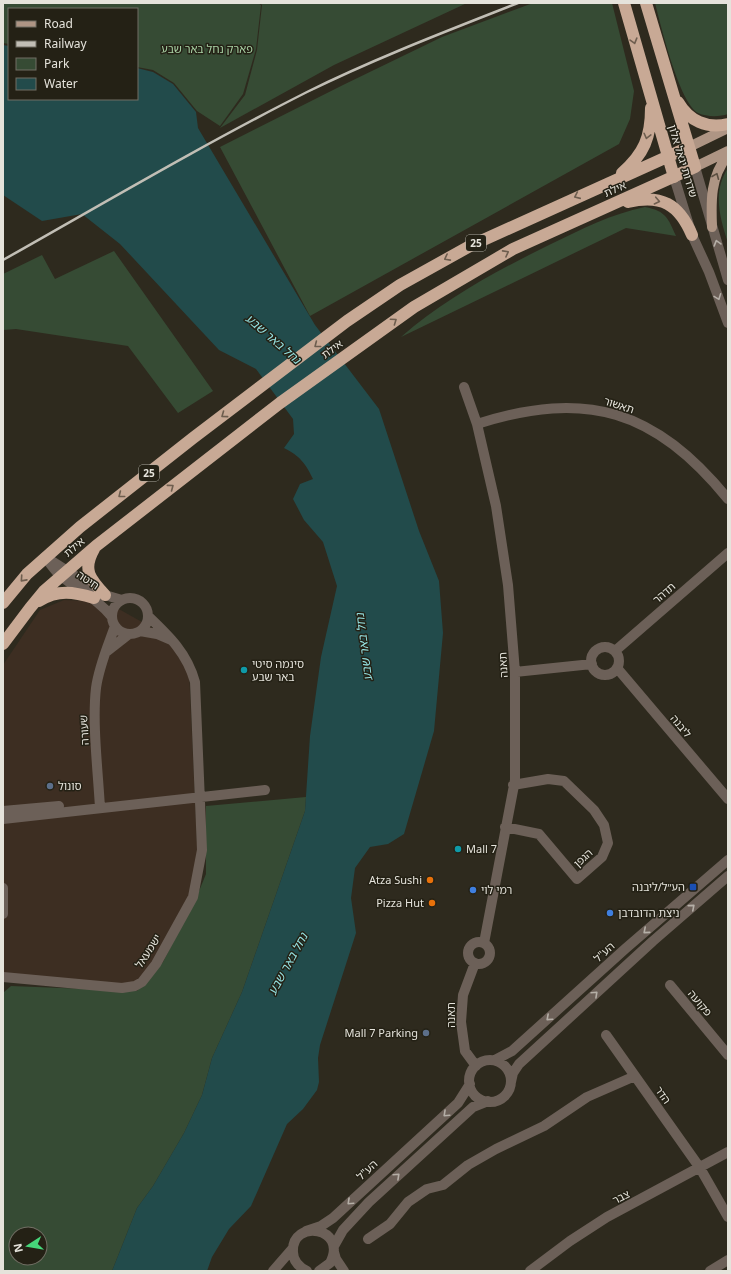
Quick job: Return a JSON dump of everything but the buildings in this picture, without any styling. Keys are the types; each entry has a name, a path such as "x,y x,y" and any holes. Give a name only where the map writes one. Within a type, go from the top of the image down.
{"highway":[{"name":"שדרות יגאל אלון","path":"624,3 674,176"},
{"name":"שדרות יגאל אלון","path":"646,3 695,167"},
{"path":"672,92 682,108 695,120 713,126 728,124"},
{"path":"613,180 640,156 645,145 650,126 650,97"},
{"name":"אילת","path":"3,603 27,574 80,527 193,438 256,392 347,321 400,285 444,259 613,180 689,147"},
{"name":"אילת","path":"3,644 30,608 64,573 96,546 280,403 414,307 489,262 545,234 695,167"},
{"path":"605,207 630,201 658,200 668,203 683,216 692,235"},
{"path":"96,546 89,558 87,567 99,597"},
{"path":"30,608 51,594 61,592 72,592 99,597"}],"main road":[{"name":"אילת","path":"689,147 728,128"},
{"name":"אילת","path":"695,167 728,151"},
{"path":"712,227 711,202 714,181 722,163 728,155"}],"street":[{"name":"שדרות יגאל אלון","path":"695,167 728,280"},
{"name":"שדרות יגאל אלון","path":"674,176 692,235 709,272 728,324"},
{"name":"תאנה","path":"464,387 477,424 491,483 503,546 512,624 515,672 516,741 513,785 484,943"},
{"name":"תאשור","path":"477,424 508,414 551,408 592,409 617,415 642,425 667,440 690,458 728,500"},
{"name":"תדהר","path":"615,651 728,553"},
{"name":"חיטה","path":"45,557 64,573 99,597 121,632 130,634"},
{"name":"חיטה","path":"99,597 122,600 131,598 140,600 146,607 148,616 179,646 191,669 195,682 200,797"},
{"path":"114,622 115,606 122,600"},
{"path":"140,631 146,624 148,616"},
{"name":"שעורה","path":"100,805 96,703 100,668 114,622"},
{"path":"106,652 130,634 140,631 166,638 179,646"},
{"path":"607,647 615,651 619,660 617,668 610,673 604,674 596,671 592,664 593,655 598,649 607,647"},
{"path":"515,672 592,664"},
{"name":"ליבנה","path":"617,668 728,799"},
{"name":"הגפן","path":"505,827 539,834 577,879 602,857 608,844 604,825 594,810 564,781 548,779 513,785"},
{"path":"3,817 100,805 147,803 265,790"},
{"name":"ישמעאל","path":"3,977 122,988 135,986 142,982 156,964 193,897 202,850 200,797"},
{"name":"הע\"ל","path":"496,1060 512,1051 619,954 728,860"},
{"path":"319,1271 330,1263 334,1249 343,1230 369,1202 473,1107 488,1101 495,1101 506,1094 513,1073 519,1064 653,941 728,876"},
{"path":"3,888 3,914"},
{"path":"477,942 484,943 488,948 489,957 485,962 475,963 469,957 470,948 477,942"},
{"name":"תאנה","path":"475,963 463,995 461,1022 465,1051 476,1066"},
{"name":"פקועה","path":"670,985 728,1055"},
{"name":"הדר","path":"606,1035 700,1168 728,1217"},
{"path":"488,1101 476,1096 470,1084 470,1077 476,1066 488,1060 496,1060 505,1066 511,1076 511,1082"},
{"path":"368,1240 390,1224 408,1202 427,1189 443,1185 468,1165 496,1149 544,1126 587,1097 635,1076"},
{"name":"הע\"ל","path":"306,1231 320,1226 333,1218 458,1103 470,1084"},
{"name":"צבר","path":"530,1271 570,1241 607,1217 728,1152"},
{"path":"273,1271 293,1248 297,1238 306,1231 313,1230 326,1235 344,1271"},
{"path":"293,1248 294,1260 298,1265 307,1271"},
{"path":"710,1271 728,1260"}],"shaded area":[{"path":"64,600 92,601 117,608 158,631 182,655 189,671 198,866 188,906 141,986 3,981 3,665 40,610"}],"green space":[{"name":"פארק נחל באר שבע","path":"3,3 258,3 261,5 256,49 243,94 220,126 197,111 174,83 153,70 138,67 138,8 8,8 8,44 3,43"},
{"path":"260,3 467,3 334,65 220,128 245,95 257,50 262,5"},
{"path":"533,3 612,3 634,91 630,119 619,144 310,316 220,147 442,37"},
{"path":"655,3 728,3 728,114 709,116 698,113 691,106 684,94 666,45"},
{"path":"728,168 728,243 720,215 719,196 720,186"},
{"path":"645,207 662,213 671,224 676,236 626,228 401,337 454,297 512,264 597,222"},
{"path":"114,251 213,391 178,413 128,346 16,329 3,330 3,274 42,255 55,279"},
{"path":"306,797 305,811 242,992 212,1058 202,1095 184,1133 153,1186 137,1208 112,1271 3,1271 4,992 11,986 137,991 163,962 197,896 206,874 206,806"}],"water":[{"name":"נחל באר שבע","path":"3,45 8,46 8,100 138,100 138,68 153,72 173,84 196,112 198,128 315,325 379,409 419,531 439,581 443,633 434,731 404,834 388,844 370,847 355,868 351,898 356,933 320,1045 318,1058 319,1082 317,1090 303,1109 287,1124 251,1206 229,1229 212,1257 207,1271 112,1271 137,1208 153,1186 184,1133 202,1095 212,1058 242,992 305,811 310,736 321,657 337,586 323,542 304,520 293,499 300,484 313,479 302,461 284,448 294,434 293,419 256,369 219,350 120,244 82,214 42,221 3,195"}],"railway":[{"path":"3,260 192,153 307,92 385,56 518,3"}],"place":[{"name":"סינמה סיטי באר שבע","path":"244,670"},
{"name":"סונול","path":"50,786"},
{"name":"Mall 7","path":"458,849"},
{"name":"Atza Sushi","path":"430,880"},
{"name":"הע״ל/ליבנה","path":"693,887"},
{"name":"רמי לוי","path":"473,890"},
{"name":"Pizza Hut","path":"432,903"},
{"name":"ניצת הדובדבן","path":"610,913"},
{"name":"Mall 7 Parking","path":"426,1033"}]}
